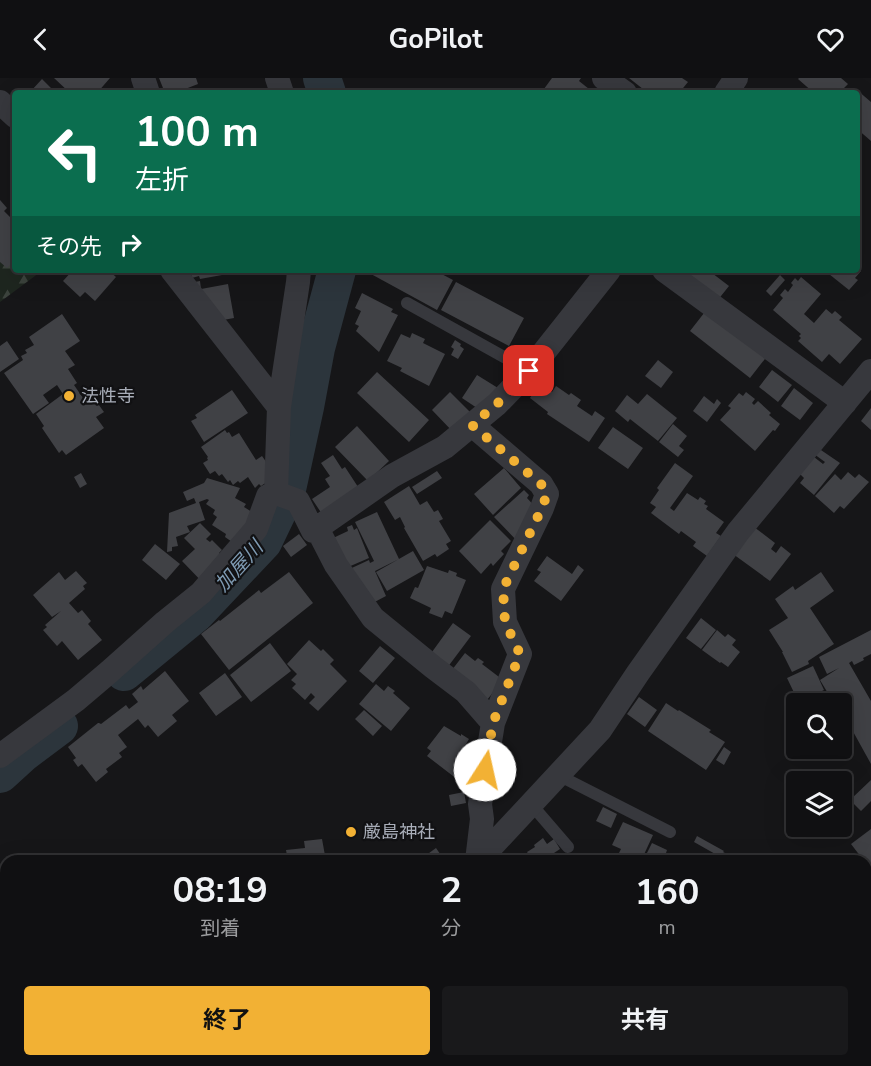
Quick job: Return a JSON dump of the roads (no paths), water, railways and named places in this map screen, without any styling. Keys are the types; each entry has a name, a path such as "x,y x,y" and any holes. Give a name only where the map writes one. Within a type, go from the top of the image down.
{"street":[{"path":"604,78 622,90"},
{"path":"0,102 12,113"},
{"path":"174,273 279,407"},
{"path":"299,273 279,407 287,497 314,531 319,532 336,565 373,618 466,692 493,723"},
{"path":"314,531 392,476 445,447 497,404 529,371 607,273"},
{"path":"668,273 845,403"},
{"path":"483,855 600,730 738,532 871,371"},
{"path":"472,425 541,484 547,494 503,589 505,622 520,654 493,723 480,804 482,819 478,855"},
{"path":"0,756 76,700 201,593 256,529 268,496 287,497"}],"lane":[{"path":"407,303 529,371"},
{"path":"558,775 670,832"},
{"path":"531,804 568,847"}],"waterway":[{"name":"加屋川","path":"322,78 326,90"},
{"name":"加屋川","path":"124,672 196,613 263,542 286,494 316,348 336,273"},
{"name":"加屋川","path":"0,774 59,726"}],"place":[{"name":"法性寺","path":"69,396"},
{"name":"厳島神社","path":"351,832"}]}
